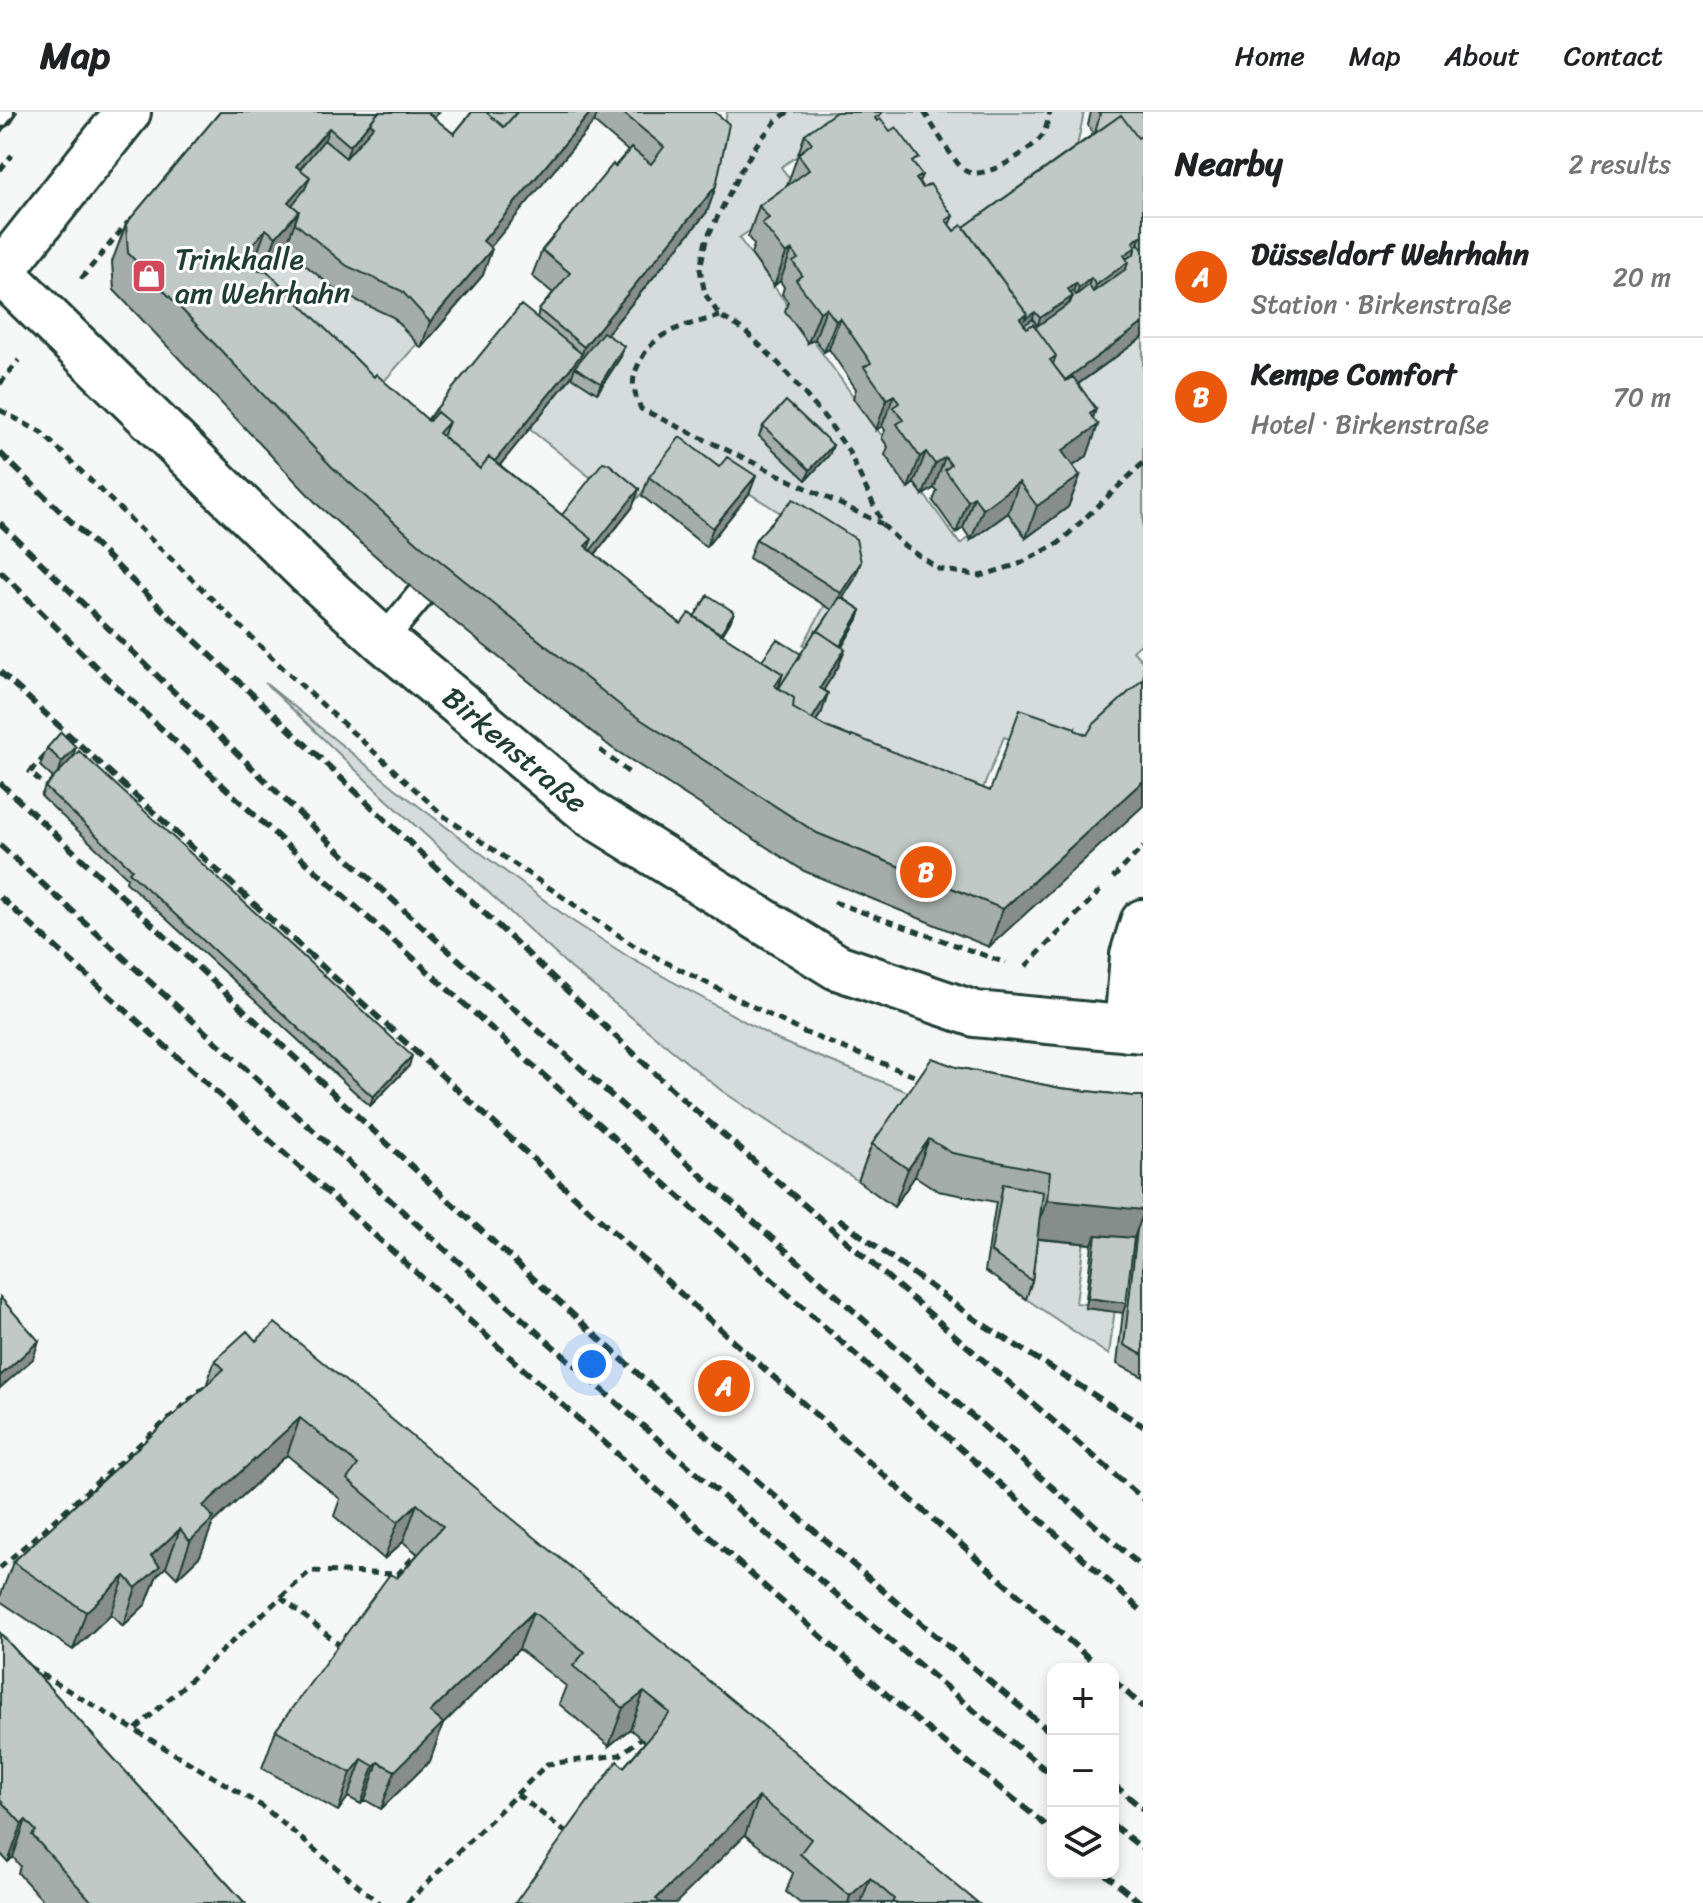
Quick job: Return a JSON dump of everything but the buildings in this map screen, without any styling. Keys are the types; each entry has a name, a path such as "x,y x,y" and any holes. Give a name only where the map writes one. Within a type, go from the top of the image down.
{"street":[{"path":"0,272 128,112"},
{"name":"Birkenstraße","path":"0,272 310,574 383,640 591,814 837,967 975,1014 1135,1029"},
{"path":"1135,1029 1133,955 1143,922"}],"lane":[{"path":"383,640 421,594"}],"path":[{"path":"788,112 757,144 706,240 700,269 705,294 720,316 744,330 779,364 826,419 848,450 883,525"},
{"path":"924,112 964,169 977,174 1025,152 1044,134 1050,112"},
{"path":"76,285 132,218"},
{"path":"83,276 92,288"},
{"path":"720,316 685,325 660,336 647,349 634,372 632,387 641,409 883,525 902,544 939,569 980,576 1019,564 1059,543 1143,463"},
{"path":"589,741 638,780"},
{"path":"45,756 30,772 59,797"},
{"path":"1023,969 1143,847"},
{"path":"833,902 1008,964"},
{"path":"0,1568 216,1377"},
{"path":"136,1729 310,1571 398,1574 417,1553"},
{"path":"281,1597 347,1651"},
{"path":"27,1666 262,1806 379,1903"},
{"path":"407,1903 547,1764 620,1755 641,1738"},
{"path":"517,1794 574,1840"}],"shaded area":[{"path":"727,112 1084,112 1074,162 950,251 855,117 781,167 802,196 739,238 960,544 1006,511 1058,399 1143,337 1143,642 1133,651 1143,662 1143,689 1070,759 1004,737 970,820 792,737 836,666 803,645 826,603 846,554 720,475 675,454 629,508 527,427 571,373 599,391 622,355 599,340 707,208"},
{"path":"275,241 334,284 387,310 419,342 369,398 239,279"},
{"path":"265,683 482,854 571,920 632,959 780,1041 918,1096 858,1181 722,1091 571,968"},
{"path":"1026,1227 1085,1232 1076,1303 1115,1308 1109,1355 1019,1294"}],"tram line":[{"path":"0,133 17,112"}],"railway":[{"path":"0,453 679,1096 1143,1499"},
{"path":"0,523 310,824 440,943 1143,1568"},
{"path":"0,571 109,680 288,846 1143,1612"},
{"path":"0,672 702,1313 1094,1663"},
{"path":"0,783 389,1146 651,1385 783,1504 1047,1729"},
{"path":"0,845 652,1434 784,1550 1047,1771"},
{"path":"0,897 904,1710 1047,1826"},
{"path":"839,1219 976,1320 1143,1426"},
{"path":"1119,1685 1143,1707"},
{"path":"1119,1789 1143,1809"},
{"path":"1119,1830 1143,1849"},
{"path":"1111,1879 1141,1903"}],"place":[{"name":"Trinkhalle am Wehrhahn","path":"149,276"},
{"name":"Kempe Comfort","path":"926,872"},
{"name":"Düsseldorf Wehrhahn","path":"724,1386"}]}
